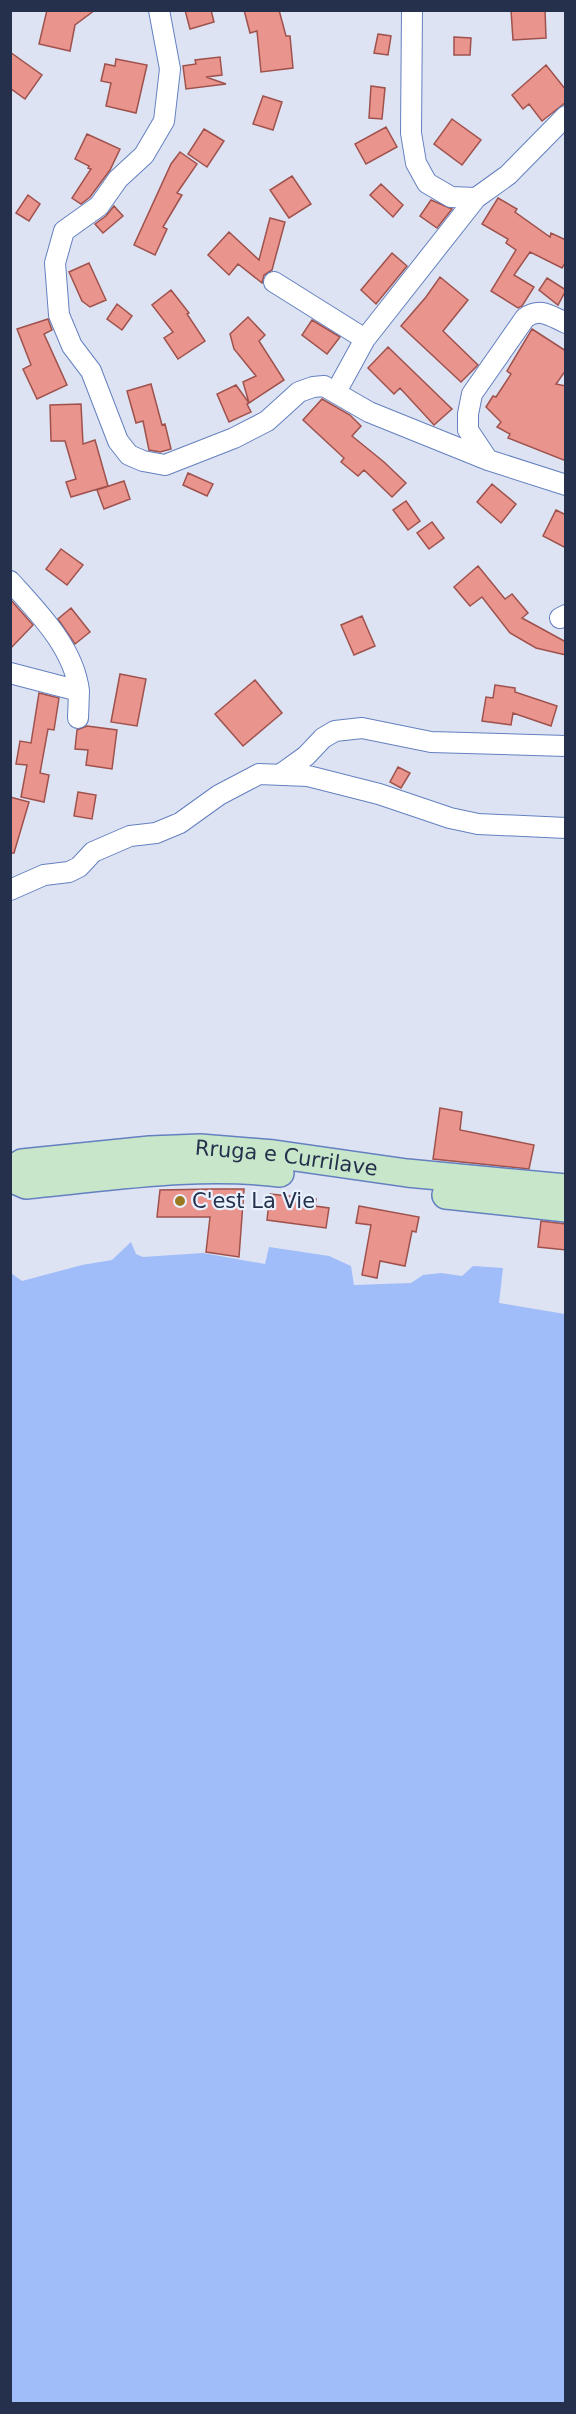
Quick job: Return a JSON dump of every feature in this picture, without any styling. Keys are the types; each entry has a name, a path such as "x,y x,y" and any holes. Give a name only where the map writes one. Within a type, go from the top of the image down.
{"main road":[{"name":"Rruga e Currilave","path":"10,1172 22,1164 150,1150 200,1148 274,1154 406,1173 566,1188"},
{"name":"Rruga e Currilave","path":"10,1178 26,1185 162,1172 206,1170 267,1172 488,1201 566,1208"}],"street":[{"path":"159,10 170,69 164,121 144,155 118,179 99,206 64,231 54,263 58,315 72,346 91,371 118,441 129,454 143,461 165,465 234,438 267,421 298,392 324,386 369,412 488,460 566,485"},
{"path":"412,10 411,133 416,163 427,183 451,197 476,198"},
{"path":"336,392 365,339 476,198 508,176 566,116"},
{"path":"274,282 365,339"},
{"path":"488,460 468,430 472,394 525,318 534,312 543,313 566,323"},
{"path":"10,581 39,612 77,673 78,718"},
{"path":"10,673 79,691"},
{"path":"281,774 306,756 322,738 335,730 362,728 431,742 566,746"},
{"path":"10,890 44,876 69,873 79,867 93,852 130,836 156,833 180,824 219,795 259,774 308,776 379,794 450,818 478,824 566,828"}],"water":[{"path":"131,1242 136,1254 143,1257 203,1253 265,1264 269,1247 329,1256 351,1266 354,1285 411,1283 423,1275 441,1273 462,1276 473,1266 503,1268 499,1303 565,1314 565,2403 11,2403 11,1273 22,1281 82,1265 112,1260"}],"building":[{"path":"47,10 95,10 75,25 70,51 39,44"},
{"path":"185,10 211,10 214,22 190,29"},
{"path":"244,10 279,10 286,36 290,36 293,68 261,72 257,31 250,33"},
{"path":"511,10 545,10 546,38 513,40"},
{"path":"378,34 391,36 388,55 374,53"},
{"path":"454,37 471,38 470,55 454,55"},
{"path":"10,52 42,75 25,99 10,88"},
{"path":"220,57 222,75 206,77 226,84 186,89 183,66 196,64 195,60"},
{"path":"116,59 147,65 136,113 106,106 111,83 101,81 105,64 115,66"},
{"path":"546,65 566,90 566,102 542,121 529,104 523,109 512,95"},
{"path":"371,86 385,88 382,119 369,118"},
{"path":"263,96 282,102 273,130 253,124"},
{"path":"452,119 481,140 462,165 434,144"},
{"path":"386,127 397,147 366,164 355,144"},
{"path":"204,129 224,141 207,167 188,154"},
{"path":"87,134 120,149 110,170 90,197 81,204 72,198 91,169 75,159"},
{"path":"180,152 197,164 177,193 182,195 163,227 167,229 155,255 134,245 171,164"},
{"path":"292,176 311,204 289,218 270,190"},
{"path":"381,184 403,205 393,217 370,195"},
{"path":"28,195 40,204 29,221 16,213"},
{"path":"498,198 517,209 515,212 550,237 551,233 566,240 566,261 562,268 530,252 514,275 534,287 522,306 518,308 491,291 516,250 506,243 508,239 482,224"},
{"path":"431,200 452,209 437,228 420,216"},
{"path":"114,206 123,216 103,233 95,224"},
{"path":"270,218 285,222 272,270 264,275 262,283 238,264 229,275 208,255 229,232 259,260"},
{"path":"392,253 407,266 376,304 361,290"},
{"path":"89,263 106,300 90,307 82,301 69,272"},
{"path":"440,277 468,300 443,331 478,365 461,382 401,326"},
{"path":"547,278 566,290 558,305 539,290"},
{"path":"171,290 189,313 187,314 205,341 178,359 164,338 173,332 152,305"},
{"path":"117,304 132,316 122,330 107,319"},
{"path":"248,317 265,335 259,341 284,380 249,403 243,382 256,376 234,349 230,334"},
{"path":"48,319 52,330 44,334 67,385 37,399 23,369 31,365 17,329"},
{"path":"312,320 340,337 327,354 302,335"},
{"path":"532,329 566,351 566,370 556,384 566,386 566,461 508,438 510,434 497,427 501,422 486,407 493,396 496,397 511,374 507,371"},
{"path":"388,347 452,409 434,425 400,388 394,394 368,368"},
{"path":"151,384 171,449 160,452 149,450 143,421 136,423 127,391"},
{"path":"236,385 249,403 247,404 251,412 229,422 217,394"},
{"path":"322,399 350,415 361,426 352,436 406,483 392,497 364,470 358,476 341,462 344,458 303,420"},
{"path":"81,404 83,444 95,440 108,486 71,497 66,482 76,479 65,441 51,441 50,405"},
{"path":"188,473 213,484 207,496 183,485"},
{"path":"124,481 130,499 104,509 97,490"},
{"path":"492,484 516,504 501,523 477,502"},
{"path":"406,501 420,521 408,530 393,510"},
{"path":"556,510 566,515 566,548 543,536"},
{"path":"432,522 444,538 429,549 417,533"},
{"path":"61,549 83,565 67,585 46,569"},
{"path":"478,566 505,599 512,594 528,613 522,618 566,642 566,655 536,648 510,633 482,597 470,606 454,587"},
{"path":"10,599 33,625 10,649"},
{"path":"71,608 90,632 75,644 58,619"},
{"path":"362,616 375,646 354,655 341,625"},
{"path":"120,674 146,679 137,726 111,722"},
{"path":"255,680 282,713 243,746 215,714"},
{"path":"495,685 515,688 515,692 557,706 551,726 513,713 511,725 482,721 486,697 493,698"},
{"path":"39,693 59,698 54,730 48,729 40,773 49,775 44,802 21,797 27,765 16,764 20,741 31,743"},
{"path":"87,726 117,730 112,769 86,765 88,750 75,749 77,730"},
{"path":"398,767 410,773 401,788 390,782"},
{"path":"78,792 96,795 92,819 74,816"},
{"path":"10,797 29,802 14,853 10,853"},
{"path":"440,1108 462,1112 460,1130 534,1145 529,1169 433,1159"},
{"path":"244,1189 239,1257 206,1252 210,1217 157,1217 160,1190"},
{"path":"270,1194 316,1199 315,1206 329,1208 326,1228 267,1220"},
{"path":"359,1206 419,1217 416,1232 412,1231 405,1266 380,1261 377,1278 362,1275 371,1225 356,1223"},
{"path":"541,1221 566,1224 566,1250 538,1247"}],"place":[{"name":"C'est La Vie","path":"180,1201"}]}
